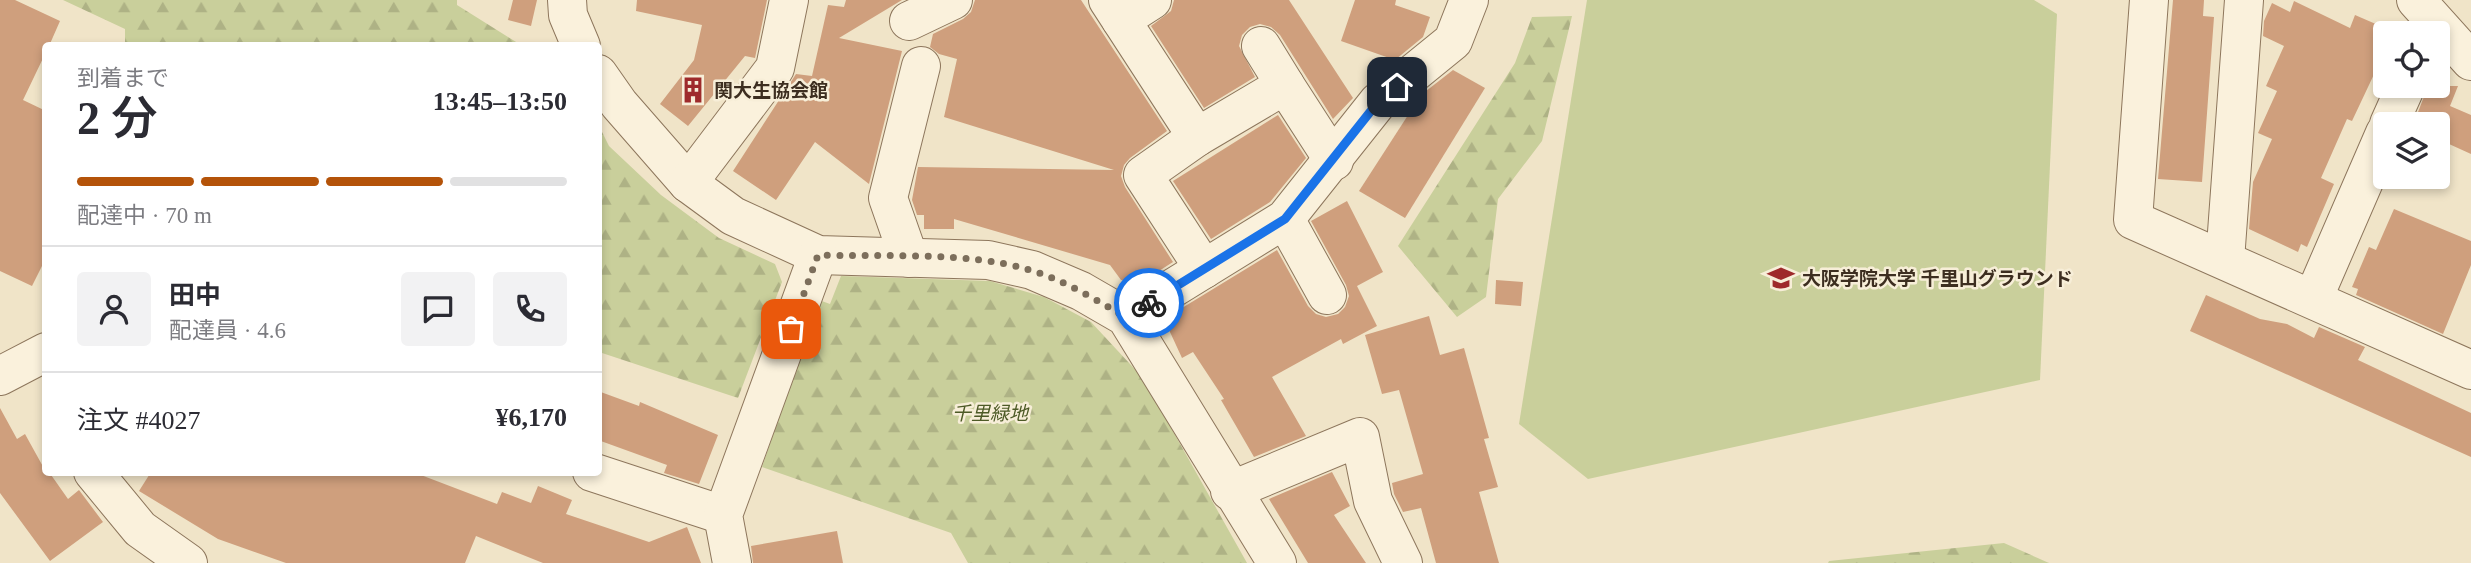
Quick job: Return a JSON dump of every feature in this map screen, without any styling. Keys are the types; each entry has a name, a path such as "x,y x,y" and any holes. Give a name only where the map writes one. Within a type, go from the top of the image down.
{"street":[{"path":"567,0 568,15 579,42"},
{"path":"688,183 775,68 789,0"},
{"path":"909,21 953,0"},
{"path":"1126,317 1285,219 1334,162 1378,102 1453,41 1469,0"},
{"path":"2149,0 2133,220 2313,299 2469,362"},
{"path":"2225,260 2244,0"},
{"path":"2416,0 2457,40"},
{"path":"1127,7 1197,137"},
{"path":"1261,46 1334,162"},
{"path":"602,80 619,104 688,183 733,216 818,255 988,260 1032,270 1081,291 1126,317 1230,491 1277,563"},
{"path":"906,85 888,198 909,258"},
{"path":"1204,269 1143,175 1197,137 1285,85"},
{"path":"2313,299 2373,161"},
{"path":"1285,219 1327,295"},
{"path":"732,563 723,515 818,255"},
{"path":"1230,491 1360,437 1373,501 1403,563"},
{"path":"602,475 723,515"},
{"path":"96,476 140,529 188,563"}],"green space":[{"path":"63,0 457,0 457,5 516,42 125,42 125,29"},
{"name":"大阪学院大学 千里山グラウンド","path":"1587,0 2034,0 2057,14 2040,380 1588,479 1519,424"},
{"path":"1572,16 1542,141 1498,199 1486,297 1457,317 1398,246 1515,63 1532,17"},
{"path":"602,132 609,146 661,195 719,238 775,264 782,282 738,398 602,353"},
{"name":"千里緑地","path":"841,276 990,281 1044,297 1091,322 1143,378 1247,563 968,563 951,533 762,467 819,300 830,304"},
{"path":"2004,543 2049,563 1828,563 1829,561"}],"building":[{"path":"0,0 15,0 60,21 51,42 42,42 42,60 23,100 42,109 42,266 32,286 0,271"},
{"path":"513,0 537,0 531,26 508,20"},
{"path":"637,0 767,0 755,58 745,56 688,126 660,104 694,60 702,25 636,11"},
{"path":"846,0 902,0 839,38 902,51 869,184 815,142 776,200 733,171 796,74 812,76 828,5 844,7"},
{"path":"975,0 1081,0 1167,131 1130,158 1124,165 1121,176 1125,187 1173,262 1140,283 1121,280 1110,265 954,219 954,229 924,229 924,215 917,215 912,200 918,167 1114,170 944,117 957,59 939,54 930,47 933,34 963,19 971,12"},
{"path":"1174,0 1289,0 1353,98 1333,119 1280,35 1271,27 1260,24 1250,27 1242,35 1239,46 1255,77 1204,108 1151,26 1171,11"},
{"path":"1355,0 1396,0 1395,5 1430,17 1423,37 1395,60 1341,41"},
{"path":"2173,0 2204,0 2203,16 2214,17 2202,182 2158,179"},
{"path":"2294,1 2350,28 2355,15 2373,23 2373,76 2352,121 2347,119 2321,178 2334,184 2307,247 2301,244 2298,252 2249,229 2253,182 2272,139 2258,133 2277,91 2266,86 2284,46 2263,36 2264,21 2272,3 2290,12"},
{"path":"1453,70 1485,88 1405,218 1359,191 1421,95"},
{"path":"2450,86 2458,86 2450,106 2471,115 2471,154 2450,144 2450,112 2418,112 2423,98 2450,98"},
{"path":"1278,115 1306,158 1270,202 1211,239 1173,181"},
{"path":"1347,201 1383,272 1357,286 1377,326 1343,344 1341,339 1272,377 1306,436 1254,457 1221,400 1224,399 1193,352 1182,358 1164,319 1277,250 1308,306 1316,314 1326,317 1338,314 1345,307 1349,296 1346,285 1311,221"},
{"path":"2394,209 2471,241 2471,265 2443,334 2356,295 2358,289 2352,287 2369,247 2376,250"},
{"path":"1496,280 1523,282 1521,306 1495,304"},
{"path":"2206,295 2260,319 2287,324 2314,338 2319,327 2365,347 2358,360 2471,413 2471,457 2190,331"},
{"path":"1429,316 1440,355 1464,348 1489,438 1484,439 1498,487 1479,492 1499,563 1436,563 1421,508 1403,512 1394,494 1392,483 1423,474 1399,390 1382,394 1365,335"},
{"path":"602,392 639,406 640,402 718,435 699,484 664,473 667,465 602,441"},
{"path":"0,408 17,439 25,434 42,465 42,476 52,476 68,499 79,490 103,522 50,561 0,493"},
{"path":"1332,472 1350,506 1334,515 1366,563 1308,563 1269,499"},
{"path":"148,476 424,476 497,504 502,492 531,503 538,486 572,500 566,514 649,542 687,527 701,563 543,563 476,536 465,563 286,563 218,539 139,491"},
{"path":"837,531 843,563 753,563 751,546"}],"way so far":[{"path":"791,329 818,255 988,260 1032,270 1081,291 1126,317 1149,303"}],"place":[{"name":"関大生協会館","path":"693,90"},
{"name":"大阪学院大学 千里山グラウンド","path":"1781,278"}],"route":[{"path":"1149,303 1285,219 1334,162 1378,102 1397,87"}]}
